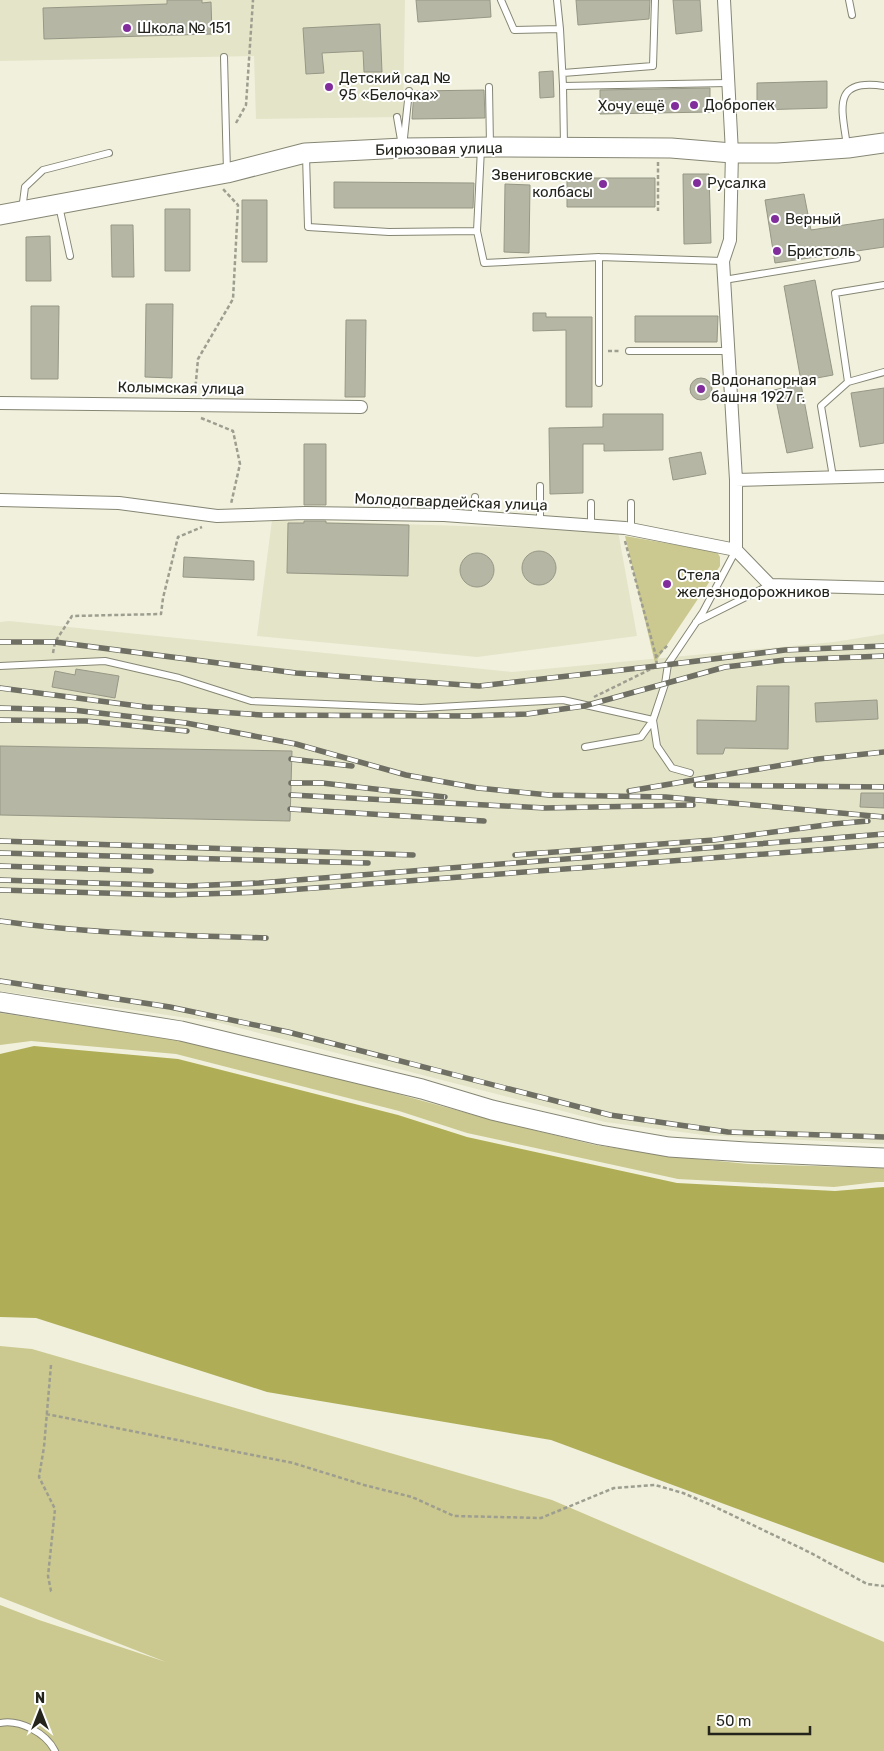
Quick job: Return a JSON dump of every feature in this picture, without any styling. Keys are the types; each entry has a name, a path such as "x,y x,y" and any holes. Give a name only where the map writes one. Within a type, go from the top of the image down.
{"main road":[{"name":"Бирюзовая улица","path":"0,215 59,204 224,180 306,154 403,148 486,147 658,148 732,153 778,153 848,148 884,143"},
{"path":"0,1002 181,1031 422,1089 492,1110 600,1135 670,1147 884,1158"}],"street":[{"path":"724,0 732,153 730,240 723,261 736,480 736,550 770,585 884,588"},
{"name":"Колымская улица","path":"0,403 361,407"},
{"path":"736,480 884,476"},
{"name":"Молодогвардейская улица","path":"0,500 118,503 217,516 305,513 444,515 540,521 626,528 736,550"}],"lane":[{"path":"501,0 514,30 560,29"},
{"path":"557,0 563,73 564,148"},
{"path":"563,73 653,66 655,0"},
{"path":"849,0 852,15"},
{"path":"224,57 226,142 224,180"},
{"path":"563,86 728,83"},
{"path":"848,148 842,110 844,95 852,87 870,84 884,86"},
{"path":"489,87 486,147 477,231 484,263 599,257 723,261"},
{"path":"403,148 409,91"},
{"path":"397,117 403,148"},
{"path":"22,211 25,187 43,170 110,153"},
{"path":"306,154 308,227 388,232 477,231"},
{"path":"59,204 70,256"},
{"path":"599,257 599,383"},
{"path":"724,280 857,258"},
{"path":"848,382 835,293 884,285"},
{"path":"630,351 729,351"},
{"path":"834,477 821,406 848,382 884,372"},
{"path":"540,486 540,521"},
{"path":"475,497 475,517"},
{"path":"591,503 591,525"},
{"path":"626,528 631,503"},
{"path":"585,747 641,737 653,720 665,684 668,664 695,623 736,550"},
{"path":"695,623 770,585"},
{"path":"0,666 105,661 179,678 251,701 421,708 563,700 653,720"},
{"path":"653,720 657,746 672,768 690,773"},
{"path":"0,1723 6,1722 21,1725 39,1732 51,1743 55,1751"}],"path":[{"path":"226,142 246,105 253,0"},
{"path":"658,148 658,211"},
{"path":"224,180 238,205 234,298 198,359 194,416 234,431 240,464 229,515"},
{"path":"599,352 630,351"},
{"path":"50,663 55,642 72,616 161,614 178,537 203,526"},
{"path":"579,704 657,666 626,528"},
{"path":"656,656 670,643"},
{"path":"51,1365 44,1447 39,1477 55,1510 48,1576 53,1592"},
{"path":"46,1414 293,1463 364,1485 412,1497 454,1516 541,1518 614,1488 655,1485 683,1493 709,1504 811,1553 867,1584 884,1586"}],"shaded area":[{"path":"0,0 405,0 403,117 256,119 254,56 0,61"},
{"path":"272,520 618,531 637,636 477,657 257,636"},
{"path":"625,536 717,552 720,557 720,566 655,663"},
{"path":"9,621 512,672 834,642 884,634 884,1144 704,1135 605,1122 216,1022 0,991 0,622"},
{"path":"0,1013 179,1040 329,1075 481,1117 595,1145 668,1156 748,1164 884,1168 884,1182 834,1187 678,1179 467,1133 399,1111 176,1054 31,1041 0,1045"},
{"path":"34,1046 178,1059 398,1115 467,1137 677,1183 835,1191 884,1187 884,1563 551,1440 267,1392 36,1318 0,1317 0,1054"},
{"path":"0,1346 32,1349 552,1500 884,1642 884,1751 0,1751 0,1605 39,1620 166,1662 0,1597"}],"building":[{"path":"167,0 202,0 202,3 211,2 212,34 44,39 43,8 167,4"},
{"path":"416,0 490,0 491,17 418,22"},
{"path":"576,0 650,0 649,19 578,25"},
{"path":"673,0 700,0 702,31 676,34"},
{"path":"380,24 382,72 364,72 363,51 322,53 324,73 306,74 303,28"},
{"path":"553,71 554,97 540,98 539,72"},
{"path":"827,81 827,108 757,110 757,83"},
{"path":"710,88 710,112 600,114 600,90"},
{"path":"484,90 485,118 412,119 414,91"},
{"path":"683,174 709,174 711,243 684,244"},
{"path":"567,178 655,178 655,207 567,207"},
{"path":"334,182 474,183 473,208 334,208"},
{"path":"505,184 530,185 529,253 504,252"},
{"path":"804,194 811,230 884,219 884,247 775,263 765,200"},
{"path":"242,200 267,200 267,262 242,262"},
{"path":"165,209 190,209 190,271 165,271"},
{"path":"111,225 133,225 134,277 112,277"},
{"path":"50,236 51,281 26,281 26,237"},
{"path":"815,280 833,375 801,381 784,286"},
{"path":"146,304 173,304 172,378 145,377"},
{"path":"31,306 59,306 58,379 31,379"},
{"path":"533,313 546,313 546,317 592,317 592,407 566,407 566,330 533,331"},
{"path":"635,316 718,316 717,342 635,342"},
{"path":"346,320 366,320 365,397 345,397"},
{"name":"Водонапорная башня 1927 г.","path":"701,378 709,381 712,389 709,397 701,400 693,397 690,389 693,381"},
{"path":"801,384 813,448 787,453 774,390"},
{"path":"884,388 884,443 860,447 851,393"},
{"path":"603,414 663,414 663,450 604,451 604,444 583,444 583,493 550,494 549,428 603,427"},
{"path":"304,444 326,444 326,505 304,505"},
{"path":"701,452 706,474 673,480 669,458"},
{"path":"304,521 409,525 408,576 287,573 288,523 304,523"},
{"path":"539,551 546,552 551,556 555,561 555,575 551,580 546,584 539,585 532,584 527,580 523,575 522,568 523,561 527,556 532,552"},
{"path":"477,553 484,554 489,558 493,563 493,577 489,582 484,586 477,587 470,586 465,582 461,577 460,570 461,563 465,558 470,554"},
{"path":"184,557 254,561 254,580 183,577"},
{"path":"76,669 119,676 115,698 52,687 55,671 75,675"},
{"path":"757,686 789,686 788,749 725,748 723,754 697,754 697,720 756,721"},
{"path":"877,700 878,719 816,722 815,703"},
{"path":"0,746 292,751 290,821 0,815"},
{"path":"861,793 884,793 884,808 860,807"}],"railway":[{"path":"0,642 55,642 296,673 479,686 785,650 884,646"},
{"path":"0,688 146,707 262,715 468,716 527,714 584,706 725,667 785,660 884,656"},
{"path":"0,708 73,710 186,723 296,744 406,775 478,788 549,795 666,797 884,817"},
{"path":"0,720 86,721 187,731"},
{"path":"629,791 818,759 884,752"},
{"path":"291,759 352,766"},
{"path":"291,783 322,783 445,797"},
{"path":"696,785 884,787"},
{"path":"291,795 545,808 693,805"},
{"path":"290,809 484,821"},
{"path":"515,855 714,840 868,821"},
{"path":"0,880 188,886 259,883 884,834"},
{"path":"0,841 413,855"},
{"path":"0,890 171,895 261,892 884,845"},
{"path":"0,853 368,863"},
{"path":"0,866 151,871"},
{"path":"0,921 66,929 266,938"},
{"path":"0,981 170,1007 288,1032 610,1115 728,1132 884,1137"}],"place":[{"name":"Школа № 151","path":"127,28"},
{"name":"Детский сад № 95 «Белочка»","path":"329,87"},
{"name":"Добропек","path":"694,105"},
{"name":"Хочу ещё","path":"675,106"},
{"name":"Русалка","path":"697,183"},
{"name":"Звениговские колбасы","path":"603,184"},
{"name":"Верный","path":"775,219"},
{"name":"Бристоль","path":"777,251"},
{"name":"Водонапорная башня 1927 г.","path":"701,389"},
{"name":"Стела железнодорожников","path":"667,584"}]}
